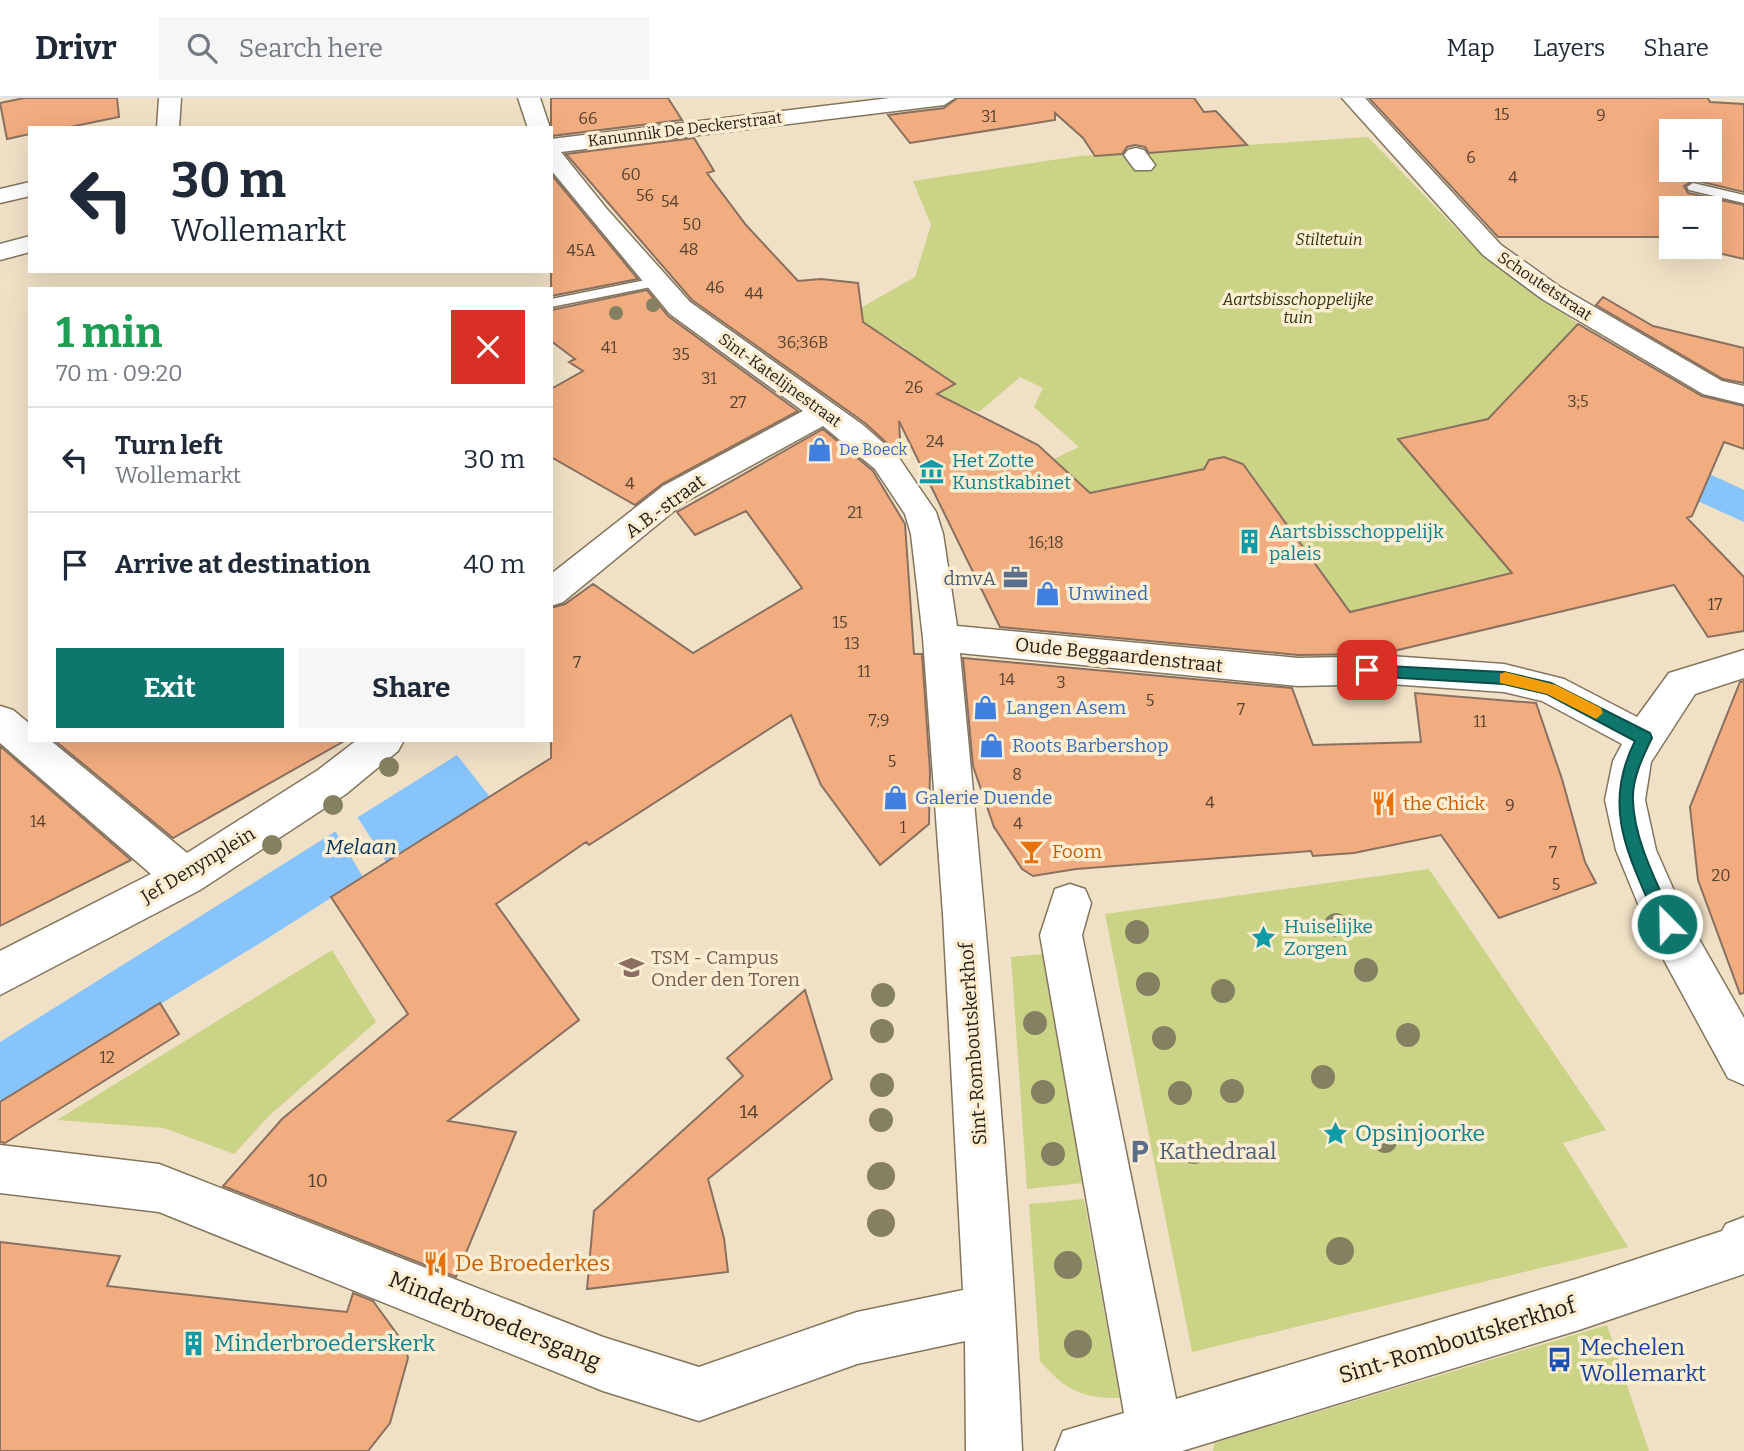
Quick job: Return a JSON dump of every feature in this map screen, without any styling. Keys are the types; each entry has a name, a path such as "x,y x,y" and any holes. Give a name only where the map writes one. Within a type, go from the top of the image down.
{"street":[{"path":"168,126 170,98"},
{"path":"529,98 538,126"},
{"name":"Kanunnik De Deckerstraat","path":"553,146 944,98"},
{"name":"Schoutetstraat","path":"1353,98 1492,250 1550,293 1701,381 1744,395"},
{"name":"Sint-Katelijnestraat","path":"553,156 680,308 825,412 886,462 920,512 928,534 941,638"},
{"path":"0,196 28,189"},
{"path":"0,251 28,244"},
{"name":"A.B.-straat","path":"553,591 674,494 825,412"},
{"name":"Oude Beggaardenstraat","path":"941,638 1298,672 1390,670 1504,678 1551,689 1644,738"},
{"name":"Sint-Romboutskerkhof","path":"941,638 965,928 990,1310 994,1451"},
{"path":"1744,664 1682,684 1644,738 1632,761 1625,800 1636,850 1667,924 1744,1062"},
{"path":"0,721 185,877"},
{"name":"Jef Denynplein","path":"0,974 185,877 332,782 382,742"},
{"path":"1070,903 1061,935 1156,1433"},
{"name":"Minderbroedersgang","path":"0,1169 159,1188 458,1304 603,1364 699,1394 857,1338 990,1310"},
{"name":"Sint-Romboutskerkhof","path":"1083,1451 1156,1433 1213,1413 1579,1304 1739,1251 1744,1242"}],"lane":[{"path":"1693,187 1744,199"},
{"path":"553,303 656,282"}],"green space":[{"name":"Aartsbisschoppelijke tuin","path":"1368,137 1472,245 1578,324 1507,419 1399,439 1512,573 1350,612 1224,457 1209,460 1204,469 1207,478 1200,480 1193,471 1158,479 1184,617 1052,460 1079,447 1034,407 1043,388 1020,377 979,412 957,404 945,415 925,401 954,383 927,364 919,369 898,355 906,349 876,330 868,335 834,323 915,277 931,225 913,181 1079,156"},
{"path":"1429,869 1606,1130 1563,1143 1628,1247 1192,1352 1105,914"},
{"path":"332,950 376,1022 270,1115 234,1154 164,1128 57,1120"},
{"path":"1042,954 1083,1183 1027,1189 1011,957"},
{"path":"1084,1199 1120,1398 1076,1391 1058,1379 1040,1361 1029,1204"},
{"path":"1607,1325 1649,1451 1213,1451 1214,1443"}],"water":[{"path":"1675,458 1744,490 1744,522 1671,489"},
{"name":"Melaan","path":"457,755 490,797 257,945 0,1102 0,1042"}],"pier":[{"path":"356,815 387,863 363,877 334,829"}],"building":[{"path":"24,98 117,98 119,117 75,126 28,126 28,134 7,139 0,103"},
{"path":"551,98 668,98 682,120 553,136"},
{"path":"957,98 1194,98 1204,112 1216,111 1247,145 1149,153 1145,147 1135,145 1127,147 1122,154 1095,156 1083,138 1055,113 1055,120 910,143 888,115 944,108"},
{"path":"1369,98 1708,98 1710,102 1744,104 1744,192 1702,182 1722,182 1722,119 1659,119 1659,182 1691,182 1684,186 1688,193 1702,196 1659,196 1659,237 1498,237"},
{"path":"694,138 714,171 707,173 746,225 798,281 821,279 858,283 863,322 955,384 937,394 1038,445 1090,493 1204,469 1209,460 1224,457 1243,464 1350,612 1512,573 1398,439 1488,419 1578,324 1702,396 1744,406 1744,449 1724,442 1692,516 1687,518 1744,577 1744,631 1708,637 1674,585 1381,654 1298,655 1000,627 899,421 901,456 865,423 692,300 566,154"},
{"path":"553,176 638,279 553,296"},
{"path":"1722,200 1744,205 1744,259 1722,254"},
{"path":"647,290 668,316 798,411 662,484 635,505 553,458 553,388 583,371 569,362 575,359 553,342 553,310"},
{"path":"1603,297 1653,326 1744,348 1744,383 1723,379 1596,305"},
{"path":"823,429 873,471 905,524 914,654 922,654 930,771 929,824 880,865 821,785 791,715 589,845 586,842 496,904 579,1020 448,1121 516,1132 456,1277 223,1186 282,1119 408,1014 331,897 551,758 553,607 565,604 593,584 693,653 802,588 746,511 695,535 677,512"},
{"path":"963,658 1292,688 1313,745 1421,742 1415,693 1536,703 1562,779 1585,862 1596,883 1499,918 1441,835 1354,853 1313,856 1311,851 1076,869 1033,876 1022,869 994,827 973,766"},
{"path":"1744,681 1744,993 1740,994 1698,880 1690,807 1740,682"},
{"path":"56,742 342,742 173,838"},
{"path":"0,746 131,860 0,926"},
{"path":"805,990 832,1079 708,1179 724,1238 728,1272 587,1289 594,1211 743,1076 727,1058"},
{"path":"160,1003 179,1034 5,1143 0,1142 0,1102"},
{"name":"Minderbroederskerk","path":"0,1242 120,1256 107,1286 347,1312 353,1293 373,1301 405,1345 408,1358 390,1423 368,1451 0,1451"}],"slow traffic":[{"path":"1505,678 1551,689 1596,713"}],"place":[{"name":"De Boeck","path":"819,449"},
{"name":"Het Zotte Kunstkabinet","path":"932,471"},
{"name":"Aartsbisschoppelijk paleis","path":"1249,542"},
{"name":"dmvA","path":"1016,578"},
{"name":"Unwined","path":"1048,593"},
{"name":"Langen Asem","path":"986,707"},
{"name":"Roots Barbershop","path":"992,745"},
{"name":"Galerie Duende","path":"895,797"},
{"name":"the Chick","path":"1383,803"},
{"name":"Foom","path":"1032,851"},
{"name":"Huiselijke Zorgen","path":"1264,937"},
{"name":"TSM - Campus Onder den Toren","path":"631,968"},
{"name":"Opsinjoorke","path":"1335,1133"},
{"name":"Kathedraal","path":"1139,1151"},
{"name":"De Broederkes","path":"435,1263"},
{"name":"Minderbroederskerk","path":"194,1343"},
{"name":"Mechelen Wollemarkt","path":"1560,1360"}],"route":[{"path":"1367,670 1504,678 1551,689 1644,738 1632,761 1625,800 1636,850 1667,924"}],"park label":[{"name":"Stiltetuin","path":"1329,239"}]}
